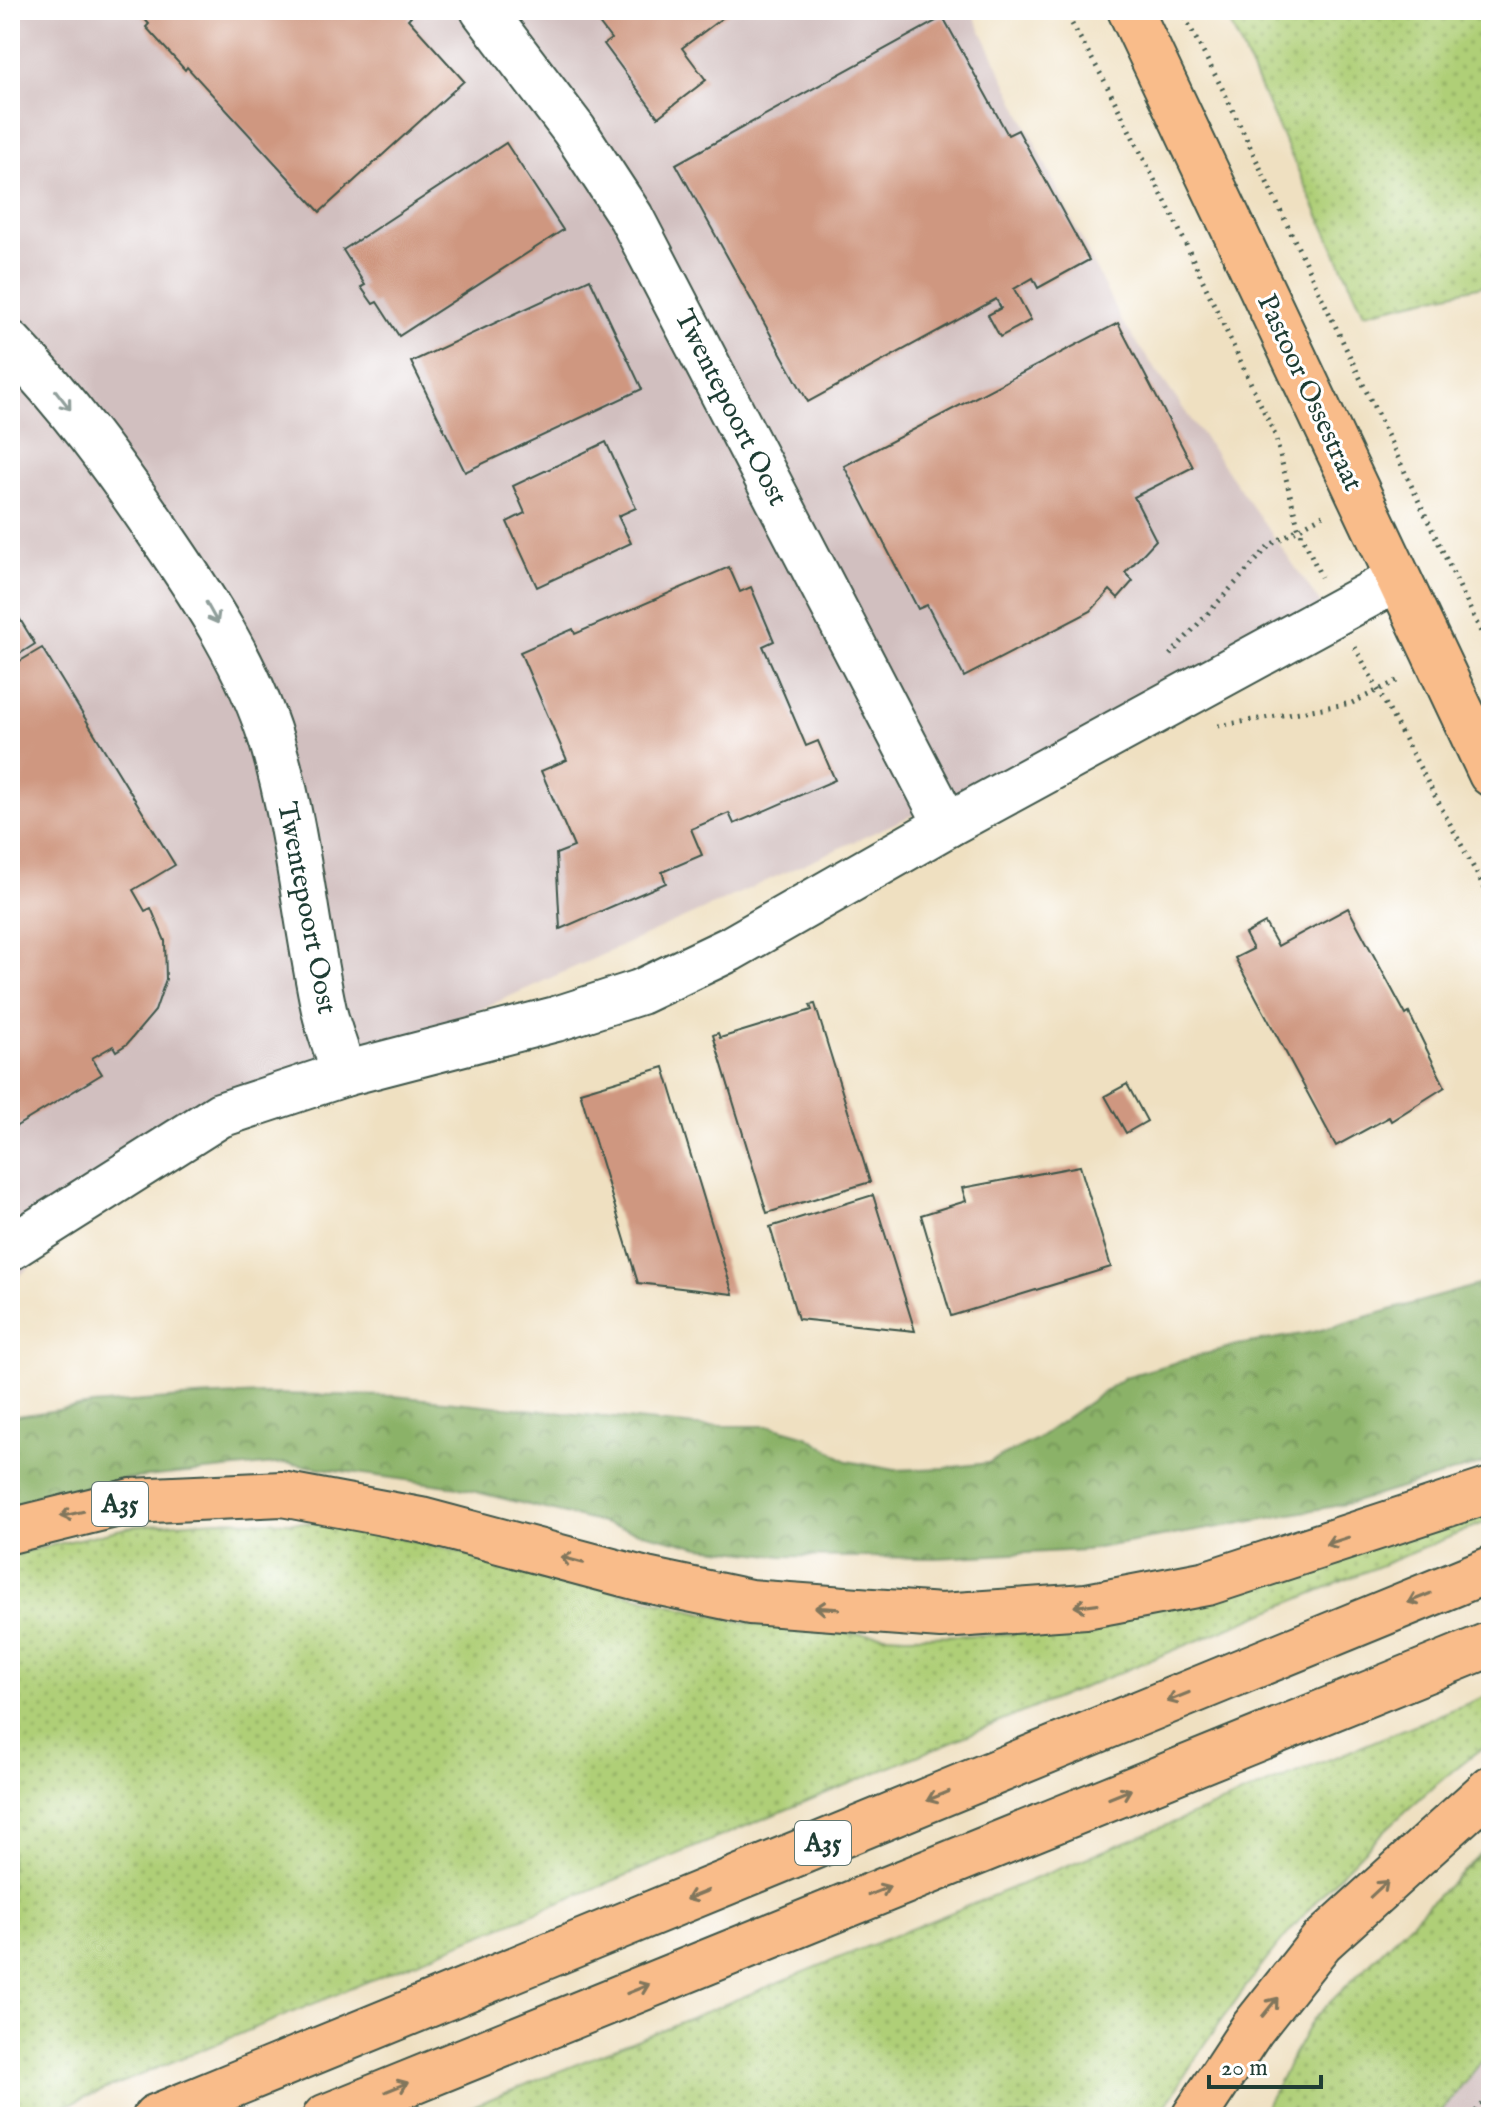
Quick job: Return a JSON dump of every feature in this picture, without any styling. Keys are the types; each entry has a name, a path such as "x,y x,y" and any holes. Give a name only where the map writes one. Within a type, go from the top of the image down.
{"main road":[{"name":"Pastoor Ossestraat","path":"1130,10 1491,774"},
{"name":"A35","path":"10,1531 131,1501 282,1494 334,1501 421,1520 646,1580 750,1602 941,1616 1086,1606 1207,1583 1491,1490"},
{"name":"A35","path":"155,2117 1491,1569"},
{"name":"A35","path":"325,2117 1491,1644"},
{"path":"1194,2117 1252,2029 1321,1942 1491,1788"}],"street":[{"name":"Twentepoort Oost","path":"483,10 574,130 631,217 947,825"},
{"name":"Twentepoort Oost","path":"10,343 54,388 110,460 202,594 240,664 272,741 301,871 324,1013 344,1074"},
{"path":"10,1248 220,1115 344,1074 556,1019 640,992 730,949 947,825 1398,579"}],"path":[{"name":"Pastoor Ossestraat","path":"1064,10 1104,80 1174,219 1275,435 1298,526 1270,545 1160,664"},
{"name":"Pastoor Ossestraat","path":"1181,10 1224,92 1491,653"},
{"path":"1215,727 1352,703 1377,690 1491,900"},
{"path":"1470,2117 1491,2096"}],"shaded area":[{"path":"10,10 971,10 1120,319 1336,625 357,1065 202,1118 10,1284"},
{"path":"1491,1976 1491,2117 1366,2117"}],"green space":[{"path":"1224,10 1491,10 1491,284 1364,313"},
{"path":"1491,1281 1491,1461 1351,1503 1085,1550 935,1558 783,1556 700,1547 456,1487 285,1463 126,1479 10,1508 10,1417 92,1405 196,1397 264,1394 394,1396 696,1426 772,1426 807,1436 847,1461 895,1470 988,1463 1035,1440 1125,1377 1237,1345 1314,1332"},
{"path":"1491,1510 1491,1520 38,2117 10,2117 10,1555 135,1526 217,1520 326,1523 423,1543 731,1620 807,1631 906,1636 993,1635 1095,1625"},
{"path":"1491,1694 1491,1741 1393,1822 1306,1912 1229,2010 1159,2117 446,2117"},
{"path":"1491,1843 1491,2050 1437,2117 1260,2117 1312,2020"}],"building":[{"path":"137,10 405,10 411,16 408,19 464,81 320,212 187,67 185,70 146,27 149,24"},
{"path":"589,10 733,10 682,48 706,80 658,117 604,44 611,39"},
{"path":"943,17 1008,135 1018,130 1089,260 1038,288 1033,278 1014,289 1031,320 1000,337 988,315 1001,308 996,299 808,402 676,164"},
{"path":"506,143 563,230 399,336 377,302 373,304 361,287 365,285 343,250"},
{"path":"590,279 642,389 465,472 411,362"},
{"path":"1118,323 1193,467 1134,497 1156,540 1125,573 1133,581 1118,598 1110,590 1091,611 964,677 927,605 918,609 844,466"},
{"path":"606,442 636,508 618,516 631,543 537,587 507,522 525,513 513,486"},
{"path":"729,567 740,592 751,587 774,641 763,646 806,746 818,741 835,780 734,824 729,813 691,829 702,855 662,872 666,883 560,929 556,854 574,847 541,771 567,760 520,652 573,629 575,634"},
{"path":"10,603 35,644 10,660"},
{"path":"42,648 175,865 133,890 145,911 151,908 165,941 166,979 155,1011 127,1044 116,1051 113,1046 92,1058 102,1074 10,1130 10,667"},
{"path":"1348,908 1406,1015 1409,1013 1445,1087 1391,1121 1389,1117 1336,1146 1235,958 1253,949 1245,934 1265,923 1278,946"},
{"path":"815,1004 870,1182 767,1213 713,1035 718,1033 720,1038 812,1010 810,1005"},
{"path":"664,1067 733,1294 638,1283 580,1092"},
{"path":"1127,1084 1147,1121 1126,1133 1105,1096"},
{"path":"1080,1166 1111,1267 951,1316 921,1215 966,1201 962,1188"},
{"path":"873,1195 915,1331 798,1319 770,1227"}]}
